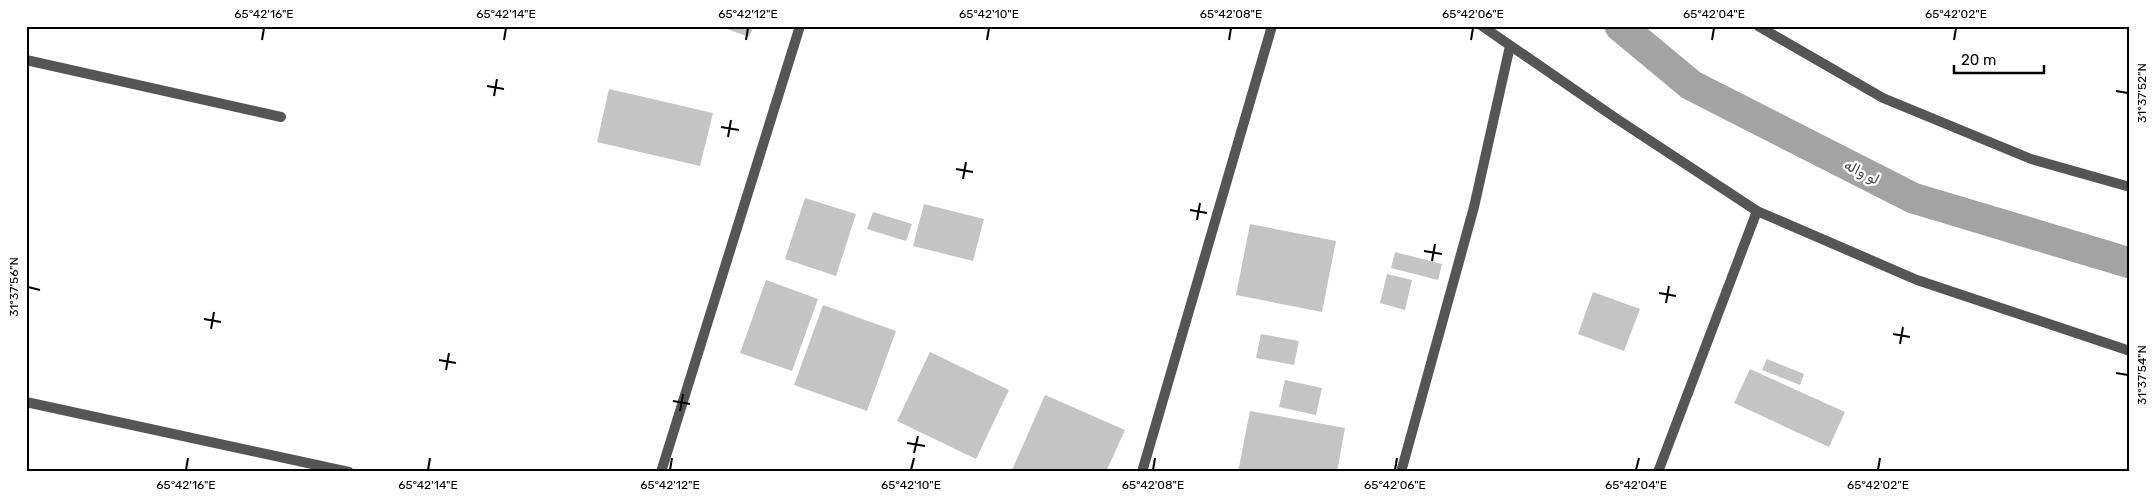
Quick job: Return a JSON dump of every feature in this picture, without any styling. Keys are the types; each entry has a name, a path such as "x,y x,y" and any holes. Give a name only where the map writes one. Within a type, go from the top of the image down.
{"street":[{"path":"661,472 800,26"},
{"path":"1142,472 1272,26"},
{"path":"1482,26 1617,119 1757,211 1917,280 2130,351"},
{"path":"1758,26 1883,98 2031,159 2130,187"},
{"path":"1401,472 1474,207 1510,46"},
{"path":"26,60 280,117"},
{"path":"1658,472 1757,211"},
{"path":"26,402 349,472"}],"building":[{"path":"725,26 754,26 749,37 724,28"},
{"path":"609,89 713,113 700,166 597,142"},
{"path":"805,198 856,214 836,276 785,259"},
{"path":"924,204 984,219 973,261 913,246"},
{"path":"873,212 912,224 906,241 867,229"},
{"path":"1250,224 1336,241 1322,312 1236,295"},
{"path":"1395,252 1442,264 1438,280 1391,268"},
{"path":"1387,274 1412,280 1405,310 1380,303"},
{"path":"766,280 818,299 792,371 740,353"},
{"path":"1593,292 1640,309 1624,351 1578,334"},
{"path":"823,305 896,331 867,411 794,385"},
{"path":"1261,334 1299,341 1294,365 1256,358"},
{"path":"930,352 1009,390 976,459 897,421"},
{"path":"1767,359 1804,374 1800,385 1762,370"},
{"path":"1750,369 1845,412 1829,447 1734,403"},
{"path":"1285,380 1322,388 1316,415 1279,407"},
{"path":"1045,395 1125,430 1106,472 1016,472 1012,470"},
{"path":"1250,411 1345,428 1337,472 1238,472"}],"waterway":[{"name":"لو واله","path":"1620,26 1691,85 1913,198 2130,263"}]}
